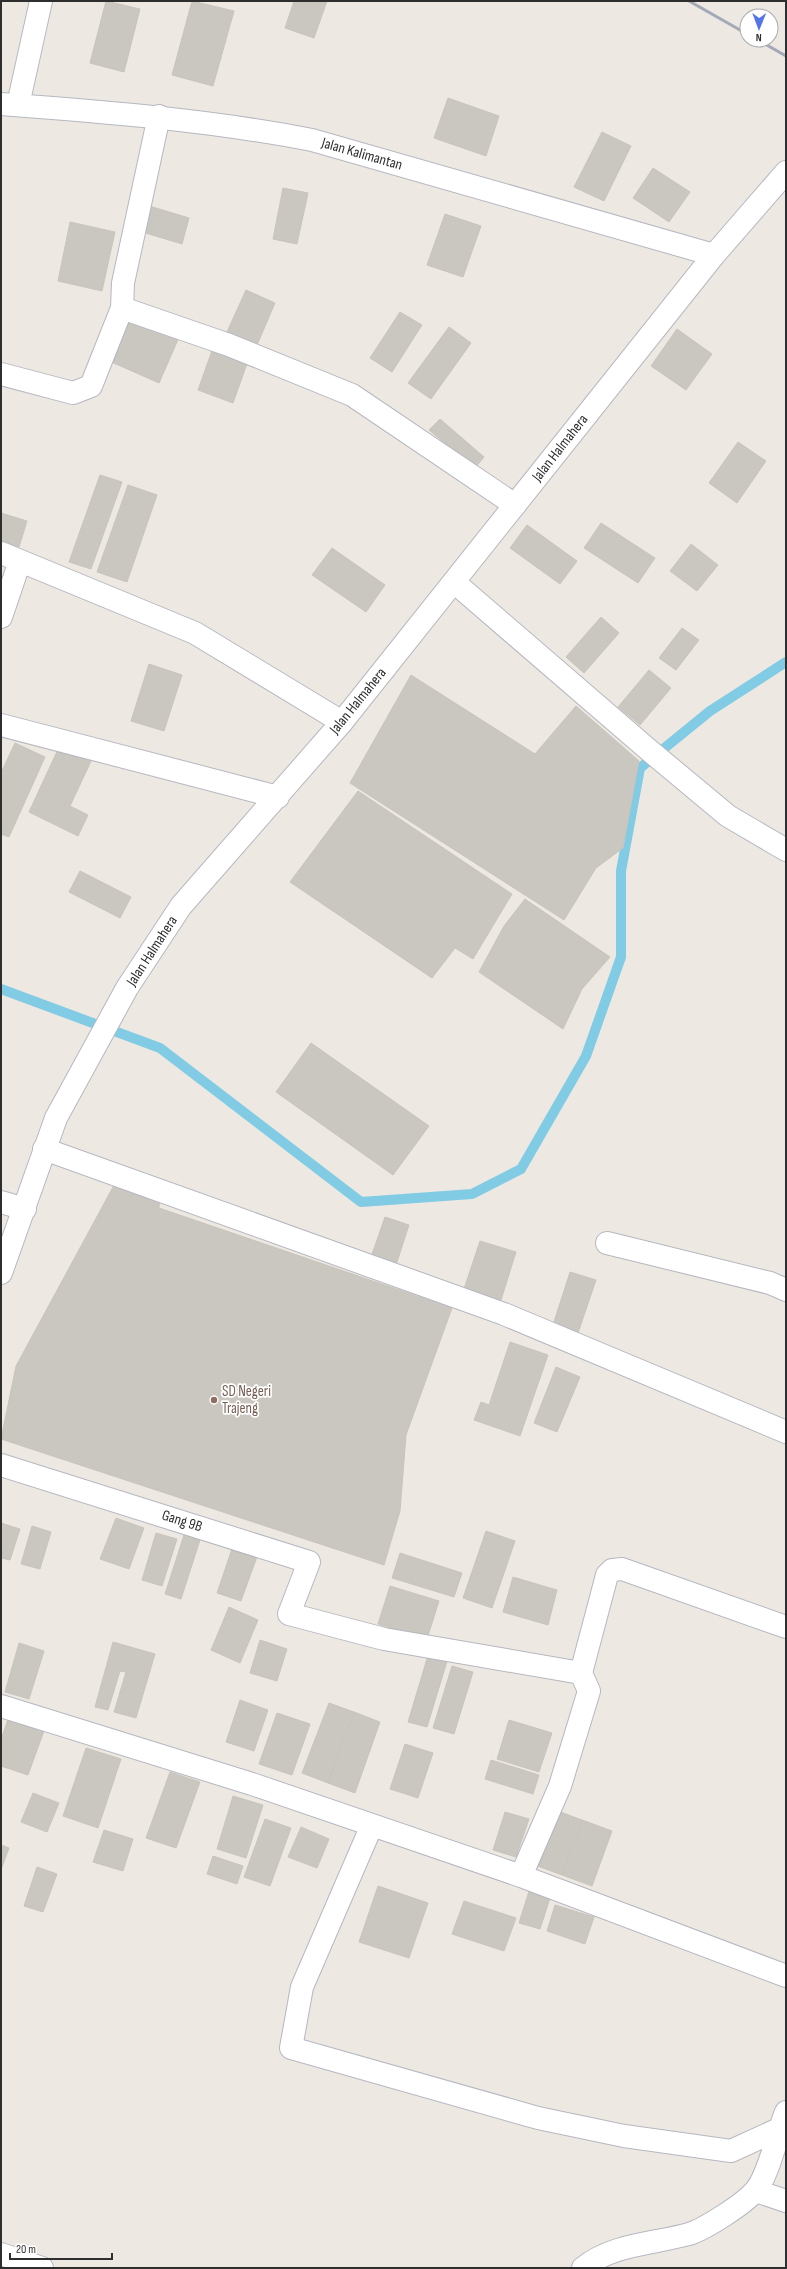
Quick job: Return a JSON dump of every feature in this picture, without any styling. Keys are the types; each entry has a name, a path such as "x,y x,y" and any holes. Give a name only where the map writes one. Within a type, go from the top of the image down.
{"street":[{"path":"10,105 41,1"},
{"name":"Jalan Kalimantan","path":"10,105 159,116 251,128 312,140 714,255"},
{"path":"1,374 73,393 91,386 122,308 123,283 159,116"},
{"name":"Jalan Halmahera","path":"1,1273 25,1210 44,1149 56,1118 127,988 181,906 278,797 342,722 714,255 786,172"},
{"path":"122,308 229,345 352,395 515,505"},
{"path":"1,617 11,557 195,633 342,722"},
{"path":"454,582 650,751 728,816 786,850"},
{"path":"1,725 278,797"},
{"path":"44,1149 504,1314 786,1432"},
{"path":"1,1202 25,1210"},
{"path":"607,1243 770,1283 786,1290"},
{"name":"Gang 9B","path":"1,1465 309,1562 289,1614 384,1639 581,1672"},
{"path":"521,1876 560,1786 589,1691 581,1672 607,1575 612,1570 622,1569 786,1627"},
{"path":"1,1706 252,1784 521,1876 786,1976"},
{"path":"372,1825 302,1987 291,2048 538,2118 624,2136 731,2151 782,2120"},
{"path":"583,2268 594,2258 614,2251 690,2234 719,2218 756,2191 767,2169 782,2120"},
{"path":"756,2191 786,2201"},
{"path":"1,2254 42,2268"}],"building":[{"path":"106,1 140,9 124,72 90,63"},
{"path":"192,1 234,11 213,86 172,75"},
{"path":"294,1 327,1 314,38 285,28"},
{"path":"448,98 499,116 486,156 434,138"},
{"path":"602,132 631,146 604,201 574,187"},
{"path":"653,168 690,192 669,222 633,198"},
{"path":"283,188 308,193 297,244 273,239"},
{"path":"146,205 189,218 182,244 139,231"},
{"path":"445,214 481,226 463,277 427,265"},
{"path":"70,222 115,232 102,291 58,281"},
{"path":"246,290 275,303 257,345 227,332"},
{"path":"400,312 422,325 392,372 370,358"},
{"path":"128,313 180,335 159,383 107,360"},
{"path":"449,327 471,343 431,399 408,383"},
{"path":"677,329 712,354 686,390 651,366"},
{"path":"214,345 249,358 233,403 198,390"},
{"path":"440,419 484,457 475,468 429,430"},
{"path":"738,442 766,461 737,503 709,483"},
{"path":"100,475 122,482 91,569 69,562"},
{"path":"128,485 157,495 127,582 97,572"},
{"path":"1,513 27,521 19,547 1,542"},
{"path":"601,523 655,558 638,583 584,548"},
{"path":"527,525 577,561 560,584 510,548"},
{"path":"691,544 718,565 697,591 670,571"},
{"path":"332,548 385,585 366,612 312,575"},
{"path":"601,617 619,633 584,673 566,657"},
{"path":"682,628 699,640 676,670 659,658"},
{"path":"149,664 182,675 164,731 131,721"},
{"path":"649,670 671,688 640,725 618,707"},
{"path":"411,675 535,754 576,706 639,761 623,848 596,868 564,920 350,783"},
{"path":"15,743 45,757 9,837 1,834 1,773"},
{"path":"60,745 92,759 70,806 88,815 78,836 29,812"},
{"path":"358,791 512,894 473,959 455,948 432,978 290,882"},
{"path":"80,871 131,897 120,918 69,892"},
{"path":"525,899 610,957 582,989 563,1029 479,972 504,926"},
{"path":"311,1043 429,1126 393,1175 276,1092"},
{"name":"SD Negeri Trajeng","path":"116,1177 160,1193 159,1208 452,1308 406,1435 400,1511 384,1565 1,1439 16,1366 113,1187"},
{"path":"385,1217 409,1225 396,1265 371,1257"},
{"path":"480,1241 516,1252 501,1300 464,1289"},
{"path":"570,1272 596,1280 577,1336 552,1328"},
{"path":"510,1342 548,1355 520,1436 474,1420 481,1402 489,1405"},
{"path":"556,1367 580,1377 557,1432 534,1423"},
{"path":"116,1518 144,1528 129,1569 100,1559"},
{"path":"1,1523 20,1529 10,1560 1,1558"},
{"path":"32,1526 51,1532 40,1569 21,1564"},
{"path":"486,1531 515,1541 492,1608 463,1598"},
{"path":"156,1533 177,1539 162,1586 142,1580"},
{"path":"184,1535 200,1540 181,1599 165,1594"},
{"path":"233,1546 258,1554 241,1601 217,1593"},
{"path":"400,1553 462,1573 454,1597 392,1578"},
{"path":"513,1577 557,1590 548,1625 503,1612"},
{"path":"390,1586 439,1601 427,1639 378,1624"},
{"path":"229,1607 258,1620 240,1663 211,1650"},
{"path":"260,1640 287,1649 277,1681 250,1673"},
{"path":"113,1642 155,1654 136,1718 114,1712 126,1672 120,1671 108,1710 95,1707"},
{"path":"19,1643 44,1651 29,1699 5,1692"},
{"path":"429,1652 448,1658 427,1727 408,1722"},
{"path":"452,1666 473,1672 454,1734 433,1728"},
{"path":"240,1700 268,1710 254,1751 226,1742"},
{"path":"329,1703 354,1712 328,1783 302,1773"},
{"path":"354,1712 380,1722 355,1793 328,1783"},
{"path":"277,1713 310,1724 292,1775 259,1764"},
{"path":"9,1716 45,1728 28,1775 1,1766 1,1740"},
{"path":"509,1720 552,1733 539,1772 497,1759"},
{"path":"405,1744 433,1753 418,1798 390,1789"},
{"path":"86,1748 121,1759 98,1828 63,1816"},
{"path":"491,1760 539,1775 533,1794 485,1779"},
{"path":"170,1772 200,1782 176,1848 146,1838"},
{"path":"33,1793 59,1803 47,1832 21,1822"},
{"path":"233,1796 263,1805 246,1858 217,1849"},
{"path":"555,1810 582,1820 562,1875 535,1865"},
{"path":"505,1812 529,1819 516,1857 493,1850"},
{"path":"265,1819 291,1828 270,1886 244,1877"},
{"path":"582,1820 612,1831 592,1886 562,1875"},
{"path":"301,1827 329,1839 317,1868 288,1857"},
{"path":"104,1830 133,1839 123,1871 93,1862"},
{"path":"1,1845 9,1848 1,1870"},
{"path":"213,1856 243,1866 237,1884 207,1874"},
{"path":"37,1867 57,1874 43,1912 24,1906"},
{"path":"378,1886 428,1903 409,1958 359,1942"},
{"path":"530,1888 551,1895 540,1929 519,1923"},
{"path":"464,1901 516,1918 504,1951 452,1934"},
{"path":"555,1905 594,1917 585,1944 547,1931"}],"waterway":[{"path":"1,989 160,1048 361,1202 472,1194 521,1169 586,1056 621,957 621,871 640,768 710,711 786,662"}],"railway":[{"path":"689,1 739,29"},
{"path":"772,48 786,56"}],"place":[{"name":"SD Negeri Trajeng","path":"214,1400"}]}
